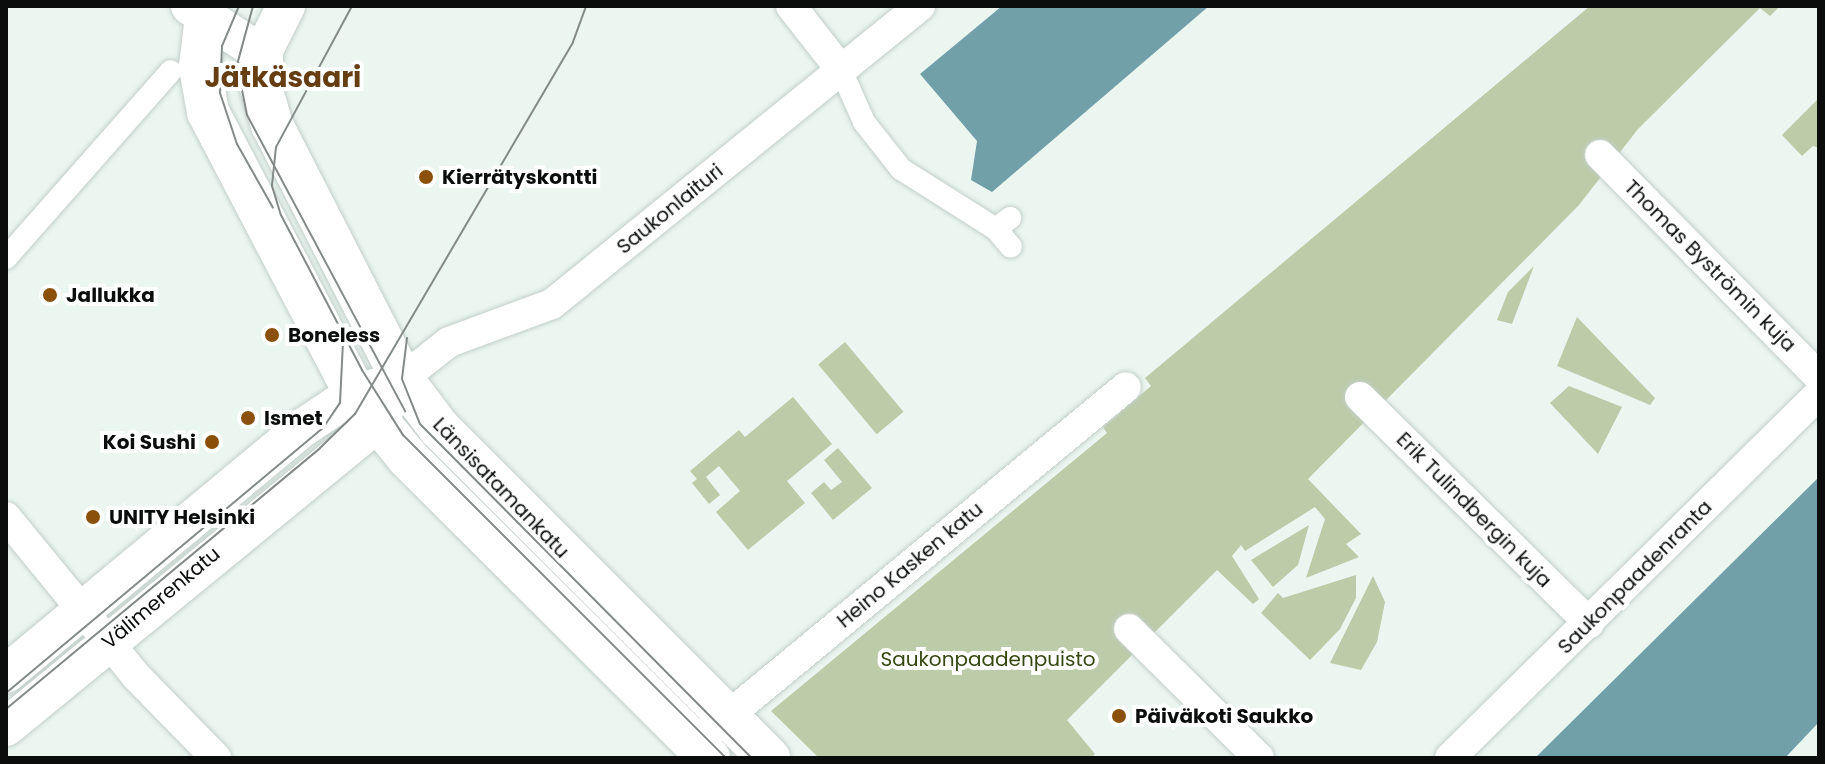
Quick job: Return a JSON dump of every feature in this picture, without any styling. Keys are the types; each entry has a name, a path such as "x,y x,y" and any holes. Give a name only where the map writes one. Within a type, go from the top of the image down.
{"main road":[{"path":"202,9 200,67 208,112 366,409 702,751"},
{"name":"Länsisatamankatu","path":"262,54 261,87 272,125 402,379 439,428 769,758"}],"street":[{"path":"202,9 262,54 286,6"},
{"path":"791,6 841,70 864,122 901,169 1003,224 1011,247"},
{"name":"Saukonlaituri","path":"402,379 449,342 552,304 920,6"},
{"path":"6,258 171,71"},
{"name":"Thomas Byströmin kuja","path":"1600,155 1819,377"},
{"name":"Välimerenkatu","path":"6,727 108,643 402,379"},
{"name":"Heino Kasken katu","path":"702,751 728,716 1126,387"},
{"name":"Saukonpaadenranta","path":"1450,758 1819,394"},
{"name":"Erik Tulindbergin kuja","path":"1360,397 1589,623"},
{"name":"Välimerenkatu","path":"6,674 304,427 366,409"},
{"path":"6,517 108,643 216,758"},
{"path":"1129,629 1259,758"}],"green space":[{"name":"Saukonpaadenpuisto","path":"1590,6 1780,6 1770,16 1760,8 1638,129 1579,205 1308,479 1361,534 1346,544 1359,557 1306,578 1325,519 1315,507 1245,551 1241,545 1232,556 1259,599 1253,604 1217,570 1067,720 1095,754 1091,758 819,758 771,711 1107,433 1103,427 1151,386 1145,378"},
{"path":"1819,98 1819,148 1813,146 1802,156 1782,135"},
{"path":"1534,266 1512,324 1497,320 1508,292"},
{"path":"1577,317 1655,398 1650,405 1557,366"},
{"path":"845,342 903,412 877,434 818,364"},
{"path":"1569,386 1622,407 1598,454 1550,403"},
{"path":"793,397 832,444 787,481 805,503 748,550 716,512 740,491 719,466 706,477 720,495 709,504 692,483 697,479 690,471 739,430 745,437"},
{"path":"838,448 872,488 833,520 811,493 824,482 831,490 842,482 824,460"},
{"path":"1309,525 1298,565 1273,587 1251,560"},
{"path":"1356,575 1356,598 1340,629 1310,660 1261,613 1278,593 1283,598"},
{"path":"1373,576 1385,602 1377,642 1361,670 1330,663"}],"water":[{"path":"1002,6 1209,6 992,192 971,180 977,141 920,74"},
{"path":"1819,477 1819,722 1785,758 1535,758"}],"tram line":[{"path":"239,6 222,46 220,93 237,144 273,208"},
{"path":"253,6 237,65 247,115 405,411"},
{"path":"352,6 276,147 272,186 281,215 362,370 403,435 726,758"},
{"path":"6,709 320,448 355,414 573,42 586,6"},
{"path":"407,338 402,379 420,424 752,758"},
{"path":"6,693 323,428 340,403 343,342"}],"place":[{"name":"Kierrätyskontti","path":"426,177"},
{"name":"Jallukka","path":"50,295"},
{"name":"Boneless","path":"272,335"},
{"name":"Ismet","path":"248,418"},
{"name":"Koi Sushi","path":"212,442"},
{"name":"UNITY Helsinki","path":"93,517"},
{"name":"Päiväkoti Saukko","path":"1119,716"}],"district":[{"name":"Jätkäsaari","path":"283,78"}]}
